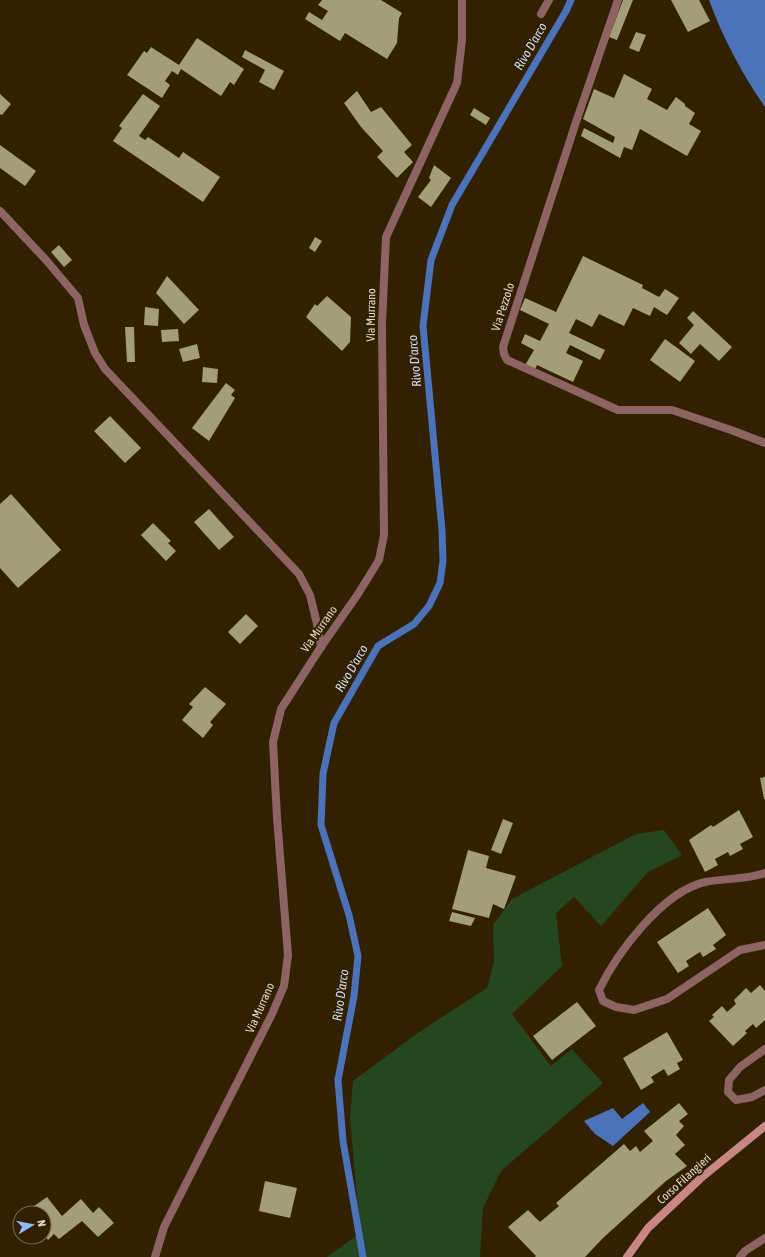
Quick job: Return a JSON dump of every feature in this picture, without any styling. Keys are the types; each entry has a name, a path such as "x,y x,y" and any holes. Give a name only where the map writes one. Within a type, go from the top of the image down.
{"street":[{"name":"Via Murrano","path":"155,1257 164,1227 272,1014 284,986 288,955 277,818 274,742 281,709 379,560 384,535 382,324 386,237 457,83 462,40 462,0"},
{"path":"541,14 549,0"},
{"name":"Via Pezzolo","path":"618,0 576,122 503,347 504,354 507,360 618,410 672,410 765,443"},
{"path":"0,211 46,260 78,298 84,325 95,354 105,369 299,574 310,595 321,647"},
{"path":"765,873 733,880 705,882 685,890 666,903 629,943 608,972 599,990 603,1001 616,1008 634,1010 667,999 740,950 765,945"},
{"path":"765,1049 740,1067 729,1080 728,1092 736,1100 752,1097 765,1090"},
{"name":"Corso Filangieri","path":"627,1257 648,1228 701,1178 765,1126"},
{"path":"740,1257 745,1251 765,1238"}],"green space":[{"path":"664,830 682,855 648,872 601,926 574,897 556,913 562,966 512,1014 551,1066 572,1049 603,1083 501,1171 483,1208 480,1257 327,1257 360,1233 350,1118 353,1081 419,1032 487,988 494,962 493,925 512,899 636,834"}],"water":[{"path":"709,0 765,0 765,107 734,55 720,28"},
{"path":"643,1103 650,1112 613,1146 595,1134 584,1121 613,1108 622,1119"}],"building":[{"path":"322,0 381,0 402,13 399,18 397,43 387,59 345,33 340,41 305,19 309,12 322,20 328,11 318,5"},
{"path":"623,0 633,0 617,40 609,37"},
{"path":"671,0 699,0 710,21 688,32"},
{"path":"636,32 646,35 639,52 629,48"},
{"path":"197,38 244,69 234,85 230,82 221,96 181,69 178,75 172,71 165,81 170,85 162,98 127,75 144,51 147,53 151,47 179,65"},
{"path":"245,50 284,71 274,90 259,82 265,70 242,57"},
{"path":"624,74 652,89 647,99 667,110 676,97 695,113 689,124 701,131 687,156 640,129 632,150 624,147 620,158 581,136 584,128 613,143 615,137 583,119 594,89 614,98"},
{"path":"357,91 371,112 381,107 412,145 404,152 413,162 397,178 377,157 383,151 361,127 344,103"},
{"path":"0,94 11,104 2,115 0,114"},
{"path":"143,94 160,106 139,136 145,140 148,137 179,158 183,152 220,177 203,202 113,141 122,128 119,126"},
{"path":"474,108 490,118 486,125 470,115"},
{"path":"0,145 36,171 25,186 0,168"},
{"path":"434,165 451,178 431,207 418,197 431,180 429,178"},
{"path":"315,237 322,241 315,252 309,248"},
{"path":"59,245 72,260 64,267 51,252"},
{"path":"583,256 643,285 642,288 659,297 665,289 679,298 667,315 654,307 650,316 633,308 624,326 599,314 592,327 576,319 569,333 605,350 600,360 570,345 566,353 583,361 573,382 537,365 534,371 524,367 534,350 521,343 525,334 540,341 549,324 520,310 525,298 556,312"},
{"path":"167,276 199,310 184,324 156,293"},
{"path":"327,296 351,317 350,342 342,351 306,317 315,304 317,306"},
{"path":"145,307 159,309 158,326 144,325"},
{"path":"693,311 732,347 719,361 700,344 691,354 679,343 694,325 687,318"},
{"path":"125,327 134,327 135,362 127,362"},
{"path":"178,329 179,341 162,342 161,330"},
{"path":"665,339 695,361 680,382 650,360"},
{"path":"197,344 200,358 183,362 179,349"},
{"path":"203,367 218,369 217,383 202,382"},
{"path":"226,383 235,390 231,395 235,398 209,441 192,428"},
{"path":"110,416 141,448 125,463 94,431"},
{"path":"11,494 61,550 18,588 0,568 0,504"},
{"path":"209,509 234,537 219,550 194,522"},
{"path":"153,523 171,541 168,543 176,551 166,561 141,535"},
{"path":"246,614 258,626 240,644 228,632"},
{"path":"205,687 226,704 210,722 213,725 203,738 182,720 193,707 189,704"},
{"path":"765,777 765,799 764,799 760,778"},
{"path":"739,810 753,837 740,844 743,849 730,856 728,852 715,859 718,865 705,872 689,840 711,825 713,827"},
{"path":"503,819 513,823 501,854 491,850"},
{"path":"468,850 489,856 486,868 516,876 504,909 493,904 489,918 452,909"},
{"path":"708,908 726,935 713,945 716,949 703,957 700,952 686,961 689,966 678,973 657,942"},
{"path":"452,912 475,918 471,926 449,921"},
{"path":"760,985 765,991 765,1020 756,1028 753,1024 745,1031 747,1033 733,1046 709,1021 714,1017 712,1015 722,1006 727,1012 736,1004 734,1000 746,988 751,993"},
{"path":"577,1002 596,1026 552,1060 533,1036"},
{"path":"667,1032 683,1060 677,1063 680,1069 668,1076 664,1069 651,1077 654,1082 641,1090 623,1058"},
{"path":"679,1103 688,1114 679,1121 684,1126 676,1135 685,1145 675,1154 687,1166 666,1181 603,1238 585,1257 535,1257 536,1256 508,1227 528,1210 540,1222 559,1206 556,1203 624,1144 630,1151 636,1146 640,1152 653,1141 644,1131"},
{"path":"265,1181 297,1188 290,1218 259,1211"},
{"path":"47,1197 62,1216 81,1199 93,1213 99,1207 114,1223 98,1237 82,1221 59,1239 54,1234 52,1236 52,1205 36,1205"}],"waterway":[{"name":"Rivo D'arco","path":"363,1257 343,1141 338,1080 354,996 358,956 349,915 321,825 323,774 334,723 378,646 414,624 429,606 440,583 443,561 442,530 423,326 431,260 452,205 571,0"}]}
